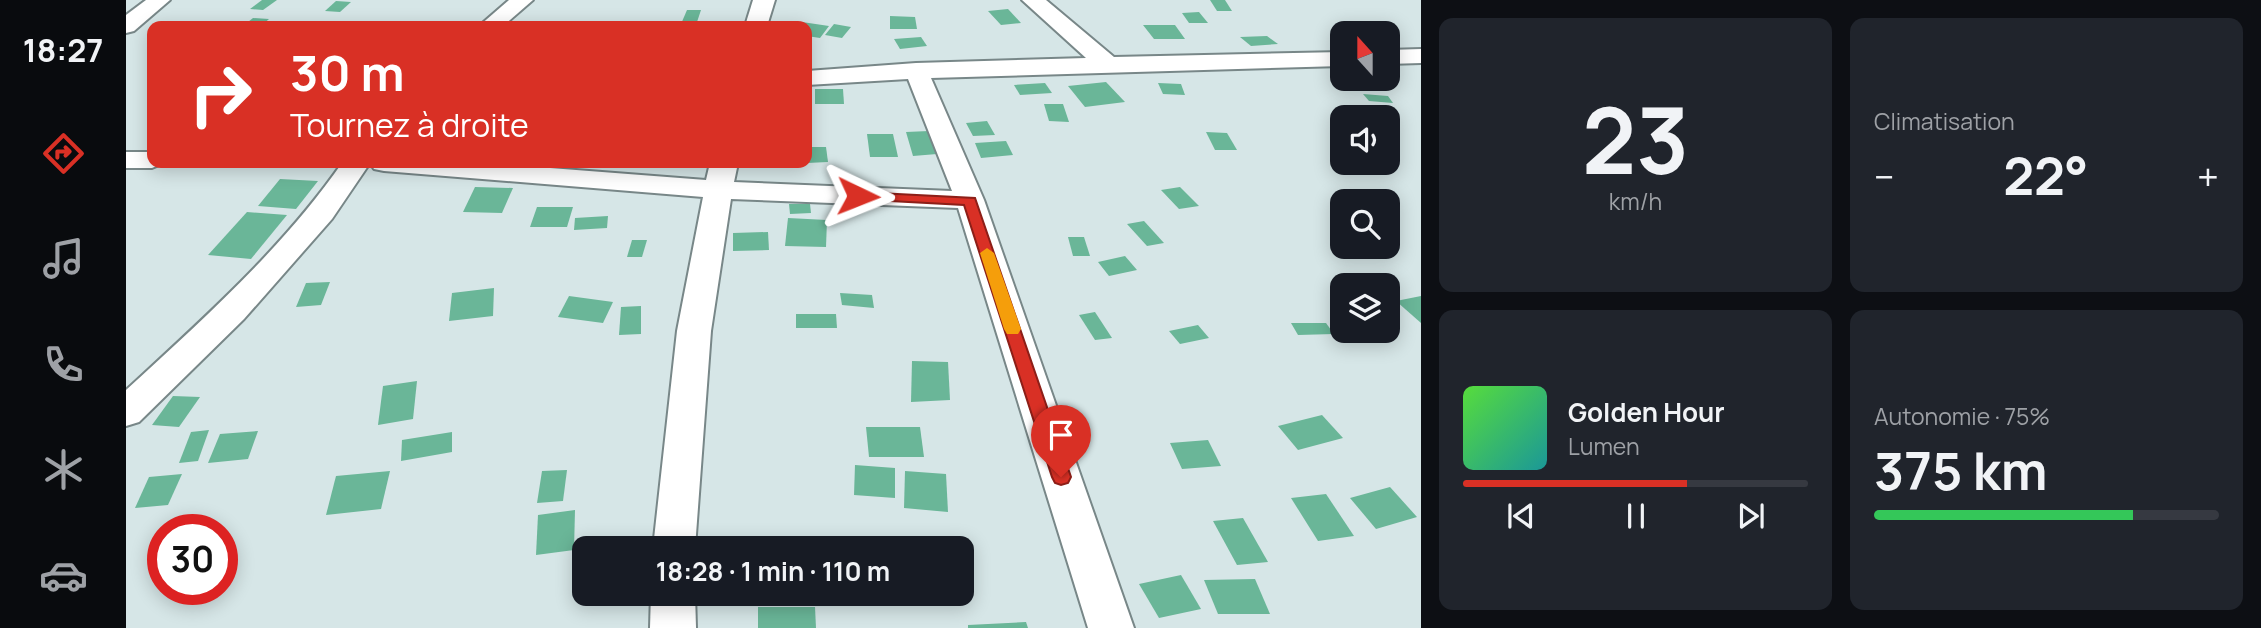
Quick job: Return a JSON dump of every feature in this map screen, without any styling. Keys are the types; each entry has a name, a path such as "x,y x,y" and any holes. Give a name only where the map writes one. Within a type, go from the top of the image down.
{"street":[{"path":"126,26 159,0"},
{"path":"496,21 522,0"},
{"path":"758,21 764,0"},
{"path":"1033,0 1108,65"},
{"path":"1400,57 1421,56"},
{"path":"812,78 916,71 1330,59"},
{"path":"916,71 970,201 1111,628"},
{"path":"126,160 147,160"},
{"path":"126,412 232,311 313,223 352,168"},
{"path":"504,168 721,177 970,201"},
{"path":"675,536 694,331 721,177"},
{"path":"673,606 673,628"}],"building":[{"path":"262,0 277,0 263,10 250,9"},
{"path":"1210,0 1225,0 1232,11 1217,11"},
{"path":"336,1 351,2 340,12 325,11"},
{"path":"1008,9 1021,23 1001,25 988,11"},
{"path":"687,10 701,10 697,21 682,21"},
{"path":"1199,12 1208,23 1189,23 1182,13"},
{"path":"890,16 915,17 917,29 890,29"},
{"path":"253,18 269,19 267,21 249,21"},
{"path":"812,23 829,26 820,38 812,37"},
{"path":"834,24 851,27 842,38 825,35"},
{"path":"1143,25 1175,25 1185,39 1154,39"},
{"path":"1267,36 1278,44 1251,46 1240,37"},
{"path":"921,37 927,46 900,49 894,39"},
{"path":"1106,82 1125,102 1085,107 1068,86"},
{"path":"1045,83 1052,93 1020,95 1014,85"},
{"path":"1158,83 1181,84 1185,95 1163,94"},
{"path":"815,89 843,89 844,104 815,104"},
{"path":"1363,94 1388,96 1393,103 1369,101"},
{"path":"1044,104 1063,104 1069,122 1049,121"},
{"path":"987,121 995,135 973,136 966,123"},
{"path":"929,131 937,154 913,156 906,132"},
{"path":"1206,132 1227,133 1237,150 1215,150"},
{"path":"867,134 893,134 898,157 870,157"},
{"path":"1006,141 1013,155 981,158 975,143"},
{"path":"812,147 826,147 828,162 812,163"},
{"path":"280,179 318,181 296,209 258,206"},
{"path":"475,187 513,188 502,213 463,212"},
{"path":"1180,187 1199,206 1179,209 1161,190"},
{"path":"789,204 810,204 811,213 790,214"},
{"path":"537,207 573,207 567,227 530,227"},
{"path":"247,212 287,215 251,259 208,255"},
{"path":"608,216 607,228 574,230 575,218"},
{"path":"788,218 827,220 826,247 785,246"},
{"path":"1144,221 1164,243 1147,246 1127,224"},
{"path":"768,232 769,250 733,251 733,233"},
{"path":"1068,237 1084,237 1090,256 1073,256"},
{"path":"632,240 647,240 642,257 627,257"},
{"path":"1125,256 1137,270 1109,276 1098,262"},
{"path":"330,282 321,305 296,307 306,283"},
{"path":"494,288 493,316 449,321 452,293"},
{"path":"840,293 872,295 874,308 842,305"},
{"path":"569,296 613,302 603,323 558,317"},
{"path":"1421,296 1421,323 1400,305 1400,300"},
{"path":"641,306 641,334 619,335 621,307"},
{"path":"1095,312 1112,338 1095,340 1079,315"},
{"path":"796,314 836,314 837,328 796,328"},
{"path":"1291,323 1326,323 1330,328 1330,334 1298,335"},
{"path":"1198,325 1209,338 1180,344 1169,331"},
{"path":"912,361 948,362 950,400 911,402"},
{"path":"417,381 413,419 378,425 383,386"},
{"path":"173,396 200,397 179,427 152,425"},
{"path":"1322,415 1343,438 1298,450 1278,426"},
{"path":"866,427 920,427 924,457 869,457"},
{"path":"209,430 198,461 179,463 191,432"},
{"path":"258,431 248,459 208,463 220,434"},
{"path":"452,432 452,452 401,461 402,440"},
{"path":"1208,440 1221,466 1182,469 1170,443"},
{"path":"855,465 895,468 895,498 854,495"},
{"path":"567,470 563,501 537,503 542,471"},
{"path":"390,471 381,509 326,515 336,476"},
{"path":"905,471 946,474 948,512 904,508"},
{"path":"182,474 168,505 135,508 149,477"},
{"path":"1390,487 1417,517 1376,529 1350,498"},
{"path":"1326,494 1354,536 1318,541 1291,498"},
{"path":"575,510 572,550 536,555 538,515"},
{"path":"1243,518 1268,562 1237,565 1213,521"},
{"path":"1181,575 1201,609 1159,618 1139,584"},
{"path":"1255,579 1270,614 1218,614 1204,580"},
{"path":"758,607 815,607 816,628 758,628"},
{"path":"1026,622 1028,628 968,628 968,625"}],"slow traffic":[{"path":"987,253 1012,329"}],"route":[{"path":"858,196 970,201 1061,477"}]}
